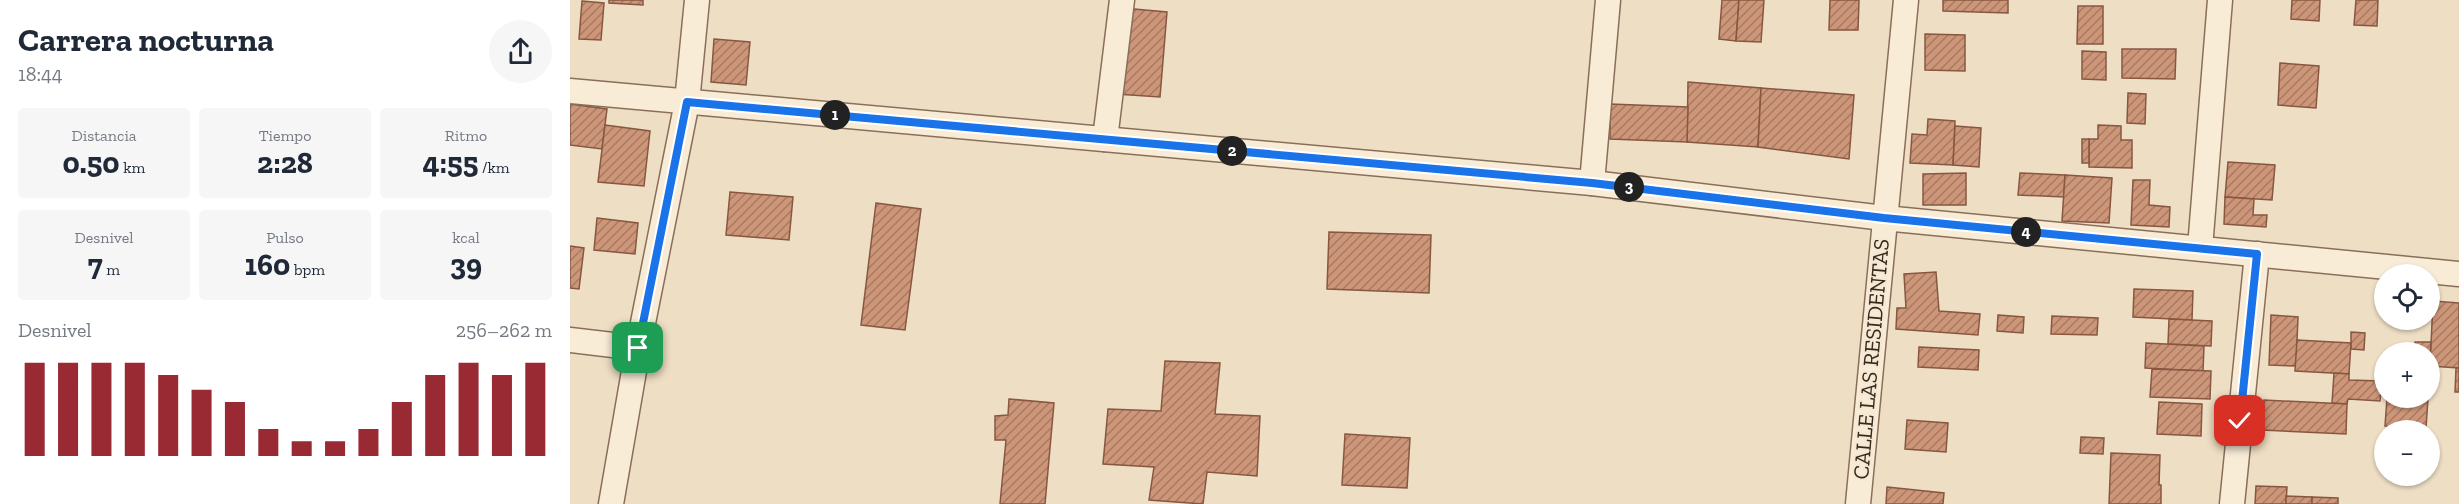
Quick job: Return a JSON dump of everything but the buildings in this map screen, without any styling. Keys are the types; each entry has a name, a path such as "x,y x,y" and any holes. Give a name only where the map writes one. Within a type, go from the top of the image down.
{"street":[{"path":"610,504 638,348 687,102 697,0"},
{"path":"1105,139 1122,0"},
{"path":"1592,183 1608,0"},
{"name":"CALLE LAS RESIDENTAS","path":"1858,504 1906,0"},
{"path":"2200,248 2220,0"},
{"path":"570,91 1592,183 1884,218 2459,274"},
{"path":"2232,504 2257,254"},
{"path":"570,340 638,348"}],"route":[{"path":"638,348 687,102 1592,183 1884,218 2257,254 2240,421"}]}
